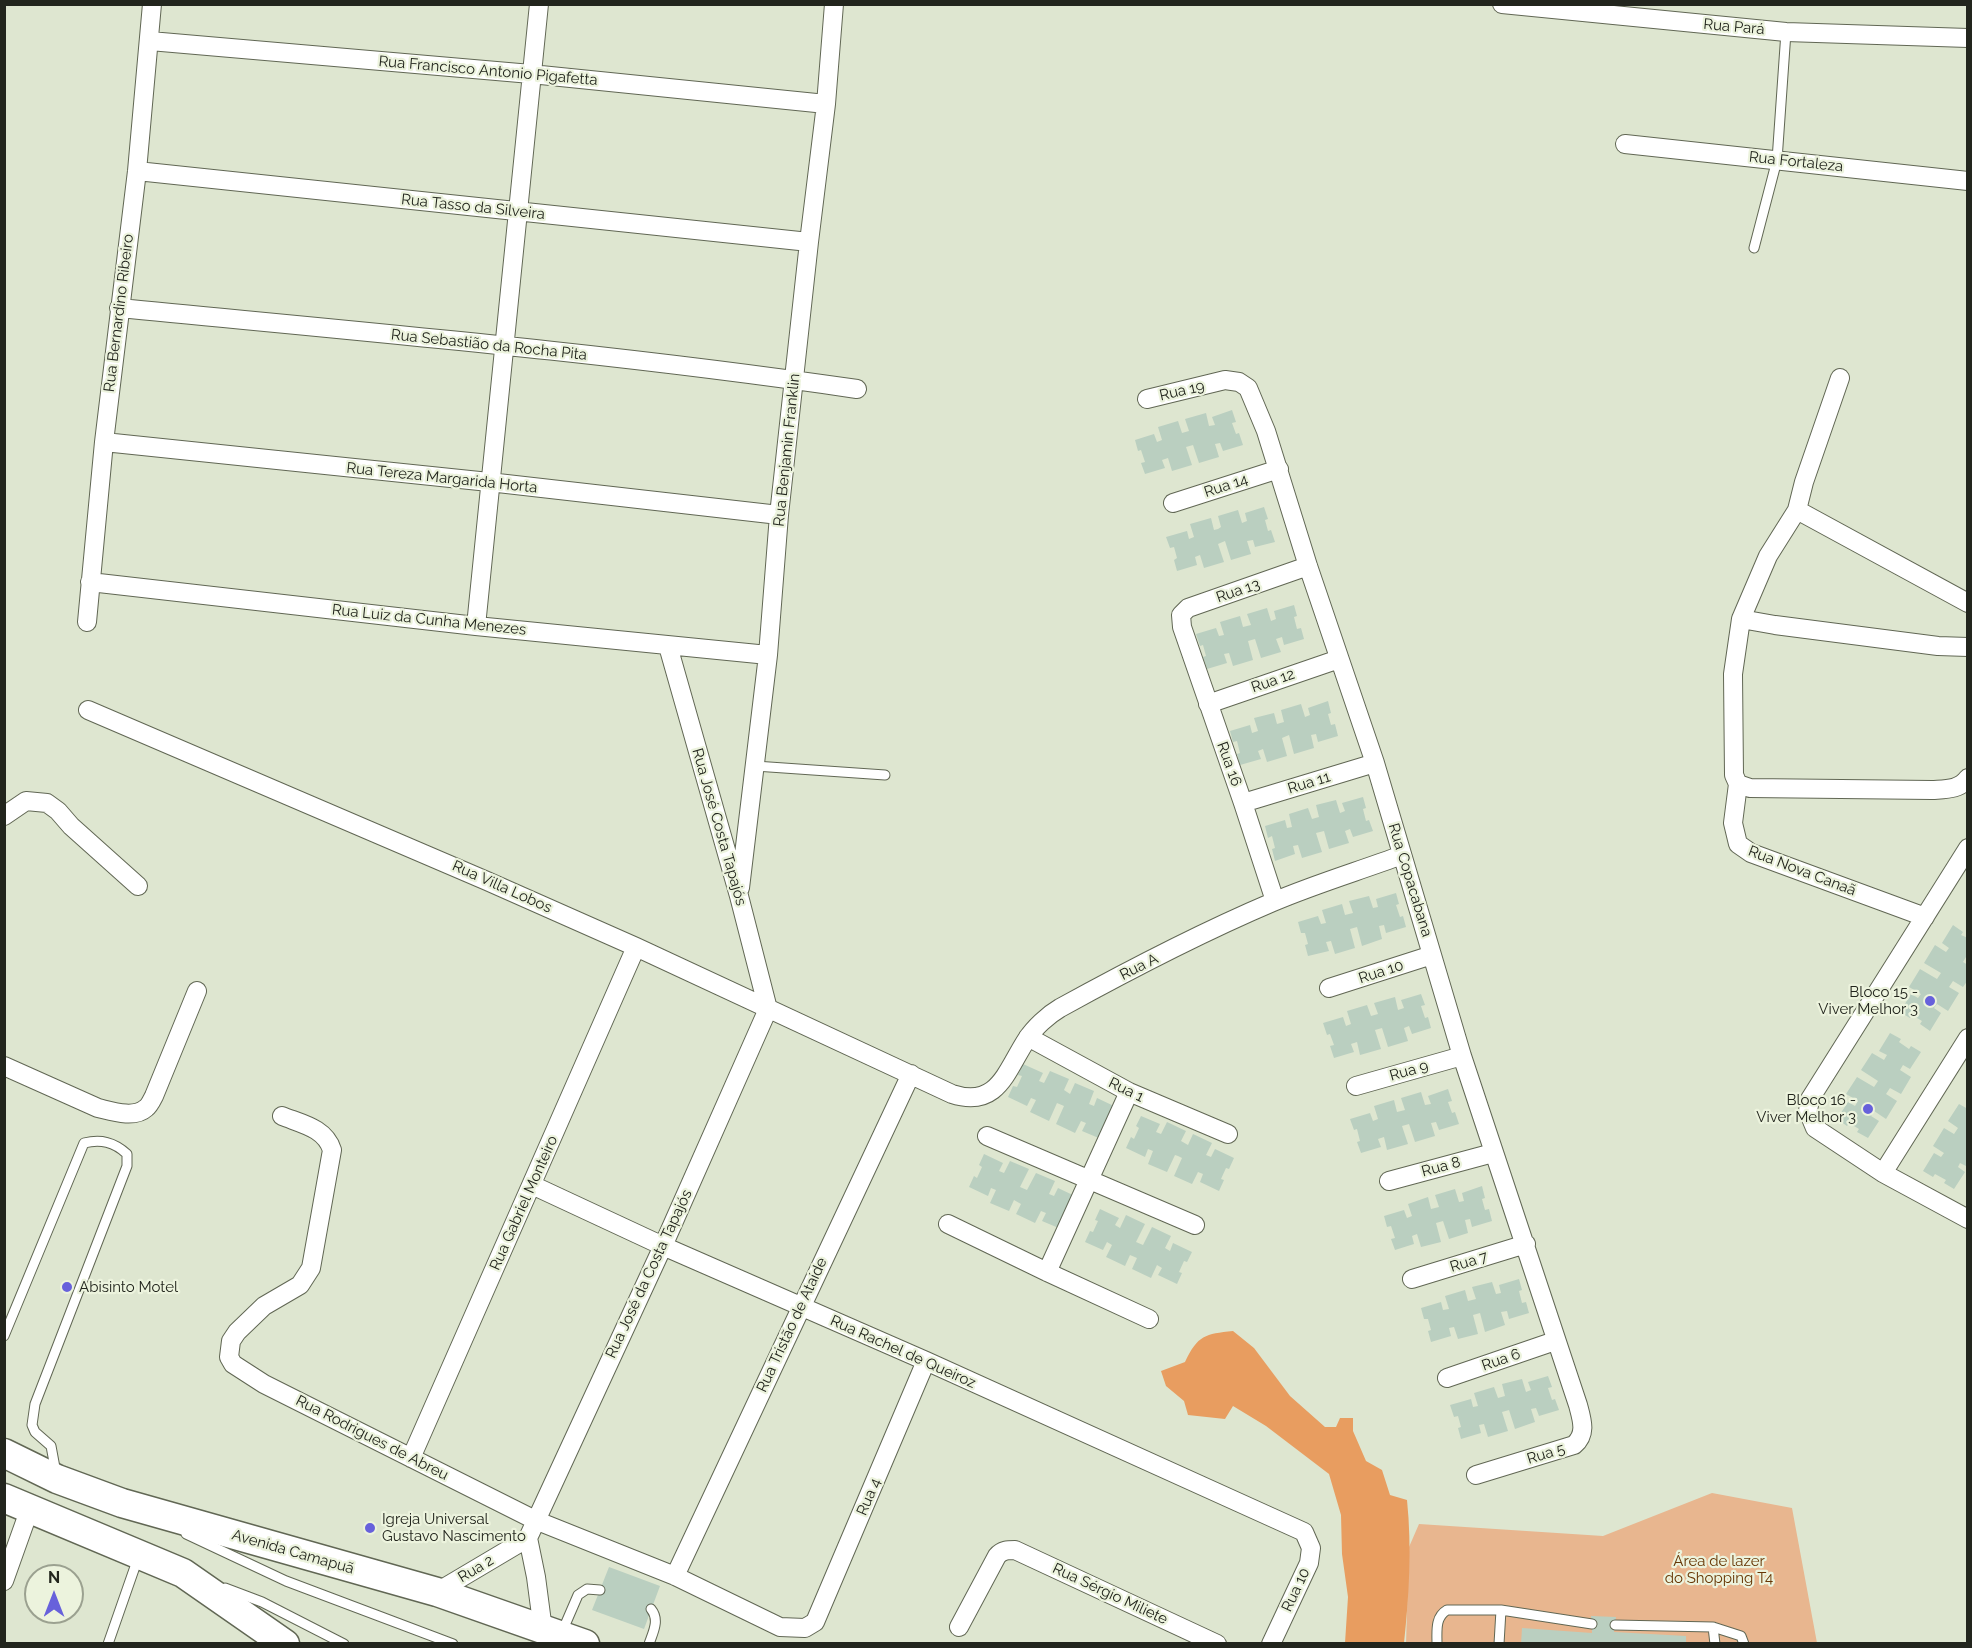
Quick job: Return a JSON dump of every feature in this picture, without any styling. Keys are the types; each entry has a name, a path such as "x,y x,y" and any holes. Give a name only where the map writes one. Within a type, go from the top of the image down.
{"main road":[{"name":"Avenida Camapuã","path":"4,1453 57,1479 122,1503 436,1593 563,1636"},
{"path":"17,1503 183,1573 285,1644"}],"street":[{"name":"Rua Bernardino Ribeiro","path":"87,622 104,442 137,171 152,4"},
{"path":"476,626 539,4"},
{"name":"Rua Benjamin Franklin","path":"739,896 768,656 779,515 826,104 834,4"},
{"name":"Rua Pará","path":"1502,4 1786,32 1968,38"},
{"name":"Rua Francisco Antonio Pigafetta","path":"150,41 531,74 826,104"},
{"name":"Rua Fortaleza","path":"1625,144 1968,181"},
{"name":"Rua Tasso da Silveira","path":"137,171 809,242"},
{"name":"Rua Sebastião da Rocha Pita","path":"120,308 506,346 857,389"},
{"path":"1840,378 1804,482 1797,510 1768,556 1741,619 1733,674 1734,775 1738,784 1750,788 1932,790 1953,788 1964,783 1968,778"},
{"name":"Rua Copacabana","path":"1217,382 1232,381 1248,388 1266,431 1308,566 1375,763 1493,1153 1526,1244 1555,1341 1578,1405"},
{"name":"Rua 19","path":"1147,399 1217,382"},
{"name":"Rua Tereza Margarida Horta","path":"104,442 779,515"},
{"name":"Rua 14","path":"1173,503 1279,469"},
{"path":"1797,510 1968,603"},
{"name":"Rua 13","path":"1182,627 1181,615 1188,608 1308,566"},
{"name":"Rua Luiz da Cunha Menezes","path":"90,582 476,626 768,656"},
{"path":"1741,619 1774,626 1938,646 1968,647"},
{"name":"Rua 16","path":"1182,627 1275,901"},
{"name":"Rua José Costa Tapajós","path":"668,646 739,896 768,1009"},
{"name":"Rua 12","path":"1208,704 1339,659"},
{"name":"Rua Villa Lobos","path":"88,710 476,876 911,1074"},
{"name":"Rua 11","path":"1243,803 1375,763"},
{"name":"Rua Nova Canaã","path":"1738,784 1733,823 1738,844 1752,853 1924,917"},
{"path":"4,816 26,801 47,803 138,886"},
{"path":"1968,848 1810,1099 1808,1111 1815,1128 1883,1173 1968,1220"},
{"name":"Rua A","path":"911,1074 967,1099 981,1097 994,1091 998,1086 1028,1037 1054,1012 1090,991 1275,901 1402,855"},
{"name":"Rua Gabriel Monteiro","path":"411,1458 636,947"},
{"name":"Rua 10","path":"1329,988 1432,955"},
{"path":"4,1066 98,1108 113,1112 138,1113 146,1108 154,1096 197,992"},
{"name":"Rua José da Costa Tapajós","path":"528,1538 663,1246 768,1009"},
{"name":"Rua 1","path":"1028,1037 1129,1092 1228,1134"},
{"path":"1883,1173 1968,1038"},
{"name":"Rua 9","path":"1356,1086 1462,1056"},
{"name":"Rua Tristão de Ataíde","path":"675,1576 911,1074"},
{"path":"1047,1272 1129,1092"},
{"name":"Rua Rodrigues de Abreu","path":"282,1116 319,1131 329,1140 332,1150 310,1268 300,1285 264,1306 237,1332 231,1341 230,1357 238,1369 535,1520 675,1576 780,1627 805,1628"},
{"path":"987,1136 1195,1225"},
{"name":"Rua 8","path":"1389,1181 1493,1153"},
{"name":"Rua Rachel de Queiroz","path":"532,1185 663,1246 926,1361 1274,1518"},
{"path":"948,1224 1149,1319"},
{"name":"Rua 7","path":"1412,1280 1526,1244"},
{"name":"Rua 6","path":"1447,1378 1555,1341"},
{"name":"Rua 4","path":"805,1628 813,1624 818,1616 926,1361"},
{"name":"Rua 5","path":"1476,1474 1574,1445 1580,1440 1583,1432 1578,1405"},
{"path":"4,1581 17,1503"},
{"name":"Rua 10","path":"1271,1644 1309,1563 1311,1548 1304,1532 1274,1518"},
{"path":"528,1538 537,1577 563,1636"},
{"name":"Rua 2","path":"436,1593 528,1538"},
{"name":"Rua Sérgio Miliete","path":"959,1627 997,1556 1002,1551 1015,1550 1217,1644"}],"lane":[{"path":"1754,248 1777,160 1786,32"},
{"path":"755,766 885,775"},
{"path":"4,1336 84,1143 103,1141 119,1147 127,1154 127,1166 35,1404 32,1425 35,1432 51,1446 57,1479"},
{"path":"122,1503 286,1581 453,1644"},
{"path":"108,1644 140,1555"},
{"path":"183,1573 262,1602 344,1644"},
{"path":"563,1636 578,1594 587,1589 600,1590"},
{"path":"650,1644 656,1622 655,1614 651,1609"},
{"path":"1437,1644 1438,1620 1441,1613 1447,1610 1501,1610 1592,1624"},
{"path":"1499,1644 1501,1610"},
{"path":"1615,1625 1713,1627 1741,1636 1744,1644"},
{"path":"1713,1627 1715,1644"}],"green space":[{"name":"Área de lazer do Shopping T4","path":"1712,1493 1792,1508 1817,1643 1406,1644 1409,1547 1419,1524 1603,1536"}],"shaded area":[{"path":"1233,1331 1254,1348 1290,1396 1325,1427 1336,1427 1340,1418 1353,1418 1353,1431 1366,1461 1382,1470 1390,1495 1407,1500 1409,1572 1404,1643 1345,1643 1348,1597 1342,1554 1341,1515 1329,1474 1266,1426 1233,1406 1225,1419 1188,1415 1184,1401 1166,1386 1161,1371 1185,1362 1194,1346 1203,1338 1216,1333"}],"building":[{"path":"1232,410 1236,422 1232,423 1243,445 1223,451 1220,443 1215,444 1219,457 1199,463 1193,445 1186,447 1192,465 1172,471 1168,458 1162,460 1165,468 1145,474 1141,463 1145,462 1141,450 1138,451 1135,440 1154,434 1157,442 1162,440 1158,427 1178,421 1182,433 1189,431 1185,419 1206,413 1209,426 1215,425 1212,417"},
{"path":"1264,507 1268,519 1265,520 1268,531 1271,530 1275,542 1255,547 1253,540 1247,541 1251,554 1231,560 1225,541 1218,544 1224,562 1204,568 1200,555 1195,557 1197,565 1177,571 1174,547 1170,548 1166,537 1187,531 1189,539 1194,537 1190,524 1211,518 1214,530 1218,529 1221,527 1218,516 1238,510 1242,523 1247,521 1245,513"},
{"path":"1294,605 1297,629 1301,628 1304,639 1284,645 1282,637 1276,639 1281,652 1261,658 1255,639 1248,641 1253,660 1233,666 1229,653 1224,654 1227,663 1207,669 1203,657 1206,656 1203,645 1200,646 1196,634 1216,628 1219,636 1224,635 1220,622 1240,616 1243,627 1251,625 1247,614 1267,608 1271,621 1276,619 1274,611"},
{"path":"1328,701 1331,725 1335,724 1338,736 1318,742 1316,734 1311,735 1314,748 1294,754 1289,735 1282,738 1287,756 1267,762 1263,749 1258,751 1261,759 1240,765 1237,741 1233,742 1230,731 1250,725 1252,733 1258,731 1254,718 1274,713 1277,724 1284,722 1281,710 1301,704 1305,717 1310,715 1308,708"},
{"path":"1363,797 1366,821 1369,820 1373,831 1353,837 1350,829 1345,831 1349,843 1329,849 1324,831 1316,833 1322,852 1302,858 1298,845 1293,846 1295,854 1275,861 1272,836 1268,838 1265,826 1285,820 1287,828 1292,827 1289,814 1308,808 1312,819 1319,817 1316,805 1336,800 1340,813 1345,811 1342,803"},
{"path":"1396,893 1399,904 1396,905 1400,917 1403,916 1406,927 1386,933 1384,925 1379,926 1382,939 1362,946 1357,927 1350,929 1355,948 1335,954 1331,941 1326,942 1329,951 1308,956 1305,933 1301,933 1298,922 1318,916 1321,924 1326,923 1322,910 1342,904 1345,915 1353,913 1349,901 1369,896 1373,908 1378,907 1376,899"},
{"path":"1953,925 1963,932 1961,935 1968,938 1968,958 1966,957 1963,962 1968,965 1968,980 1963,987 1953,981 1949,987 1959,993 1948,1011 1937,1004 1934,1008 1941,1013 1930,1031 1920,1024 1922,1021 1900,1012 1911,994 1918,998 1921,994 1909,987 1920,969 1937,979 1941,973 1924,963 1935,945 1946,952 1949,948 1942,943"},
{"path":"1421,994 1425,1005 1421,1006 1425,1018 1428,1017 1431,1028 1412,1034 1409,1026 1404,1028 1408,1041 1388,1047 1382,1028 1375,1030 1381,1049 1360,1055 1357,1042 1351,1044 1354,1052 1334,1058 1330,1046 1334,1045 1323,1023 1343,1017 1346,1026 1351,1024 1347,1011 1367,1005 1371,1016 1378,1014 1374,1003 1395,997 1398,1010 1404,1008 1401,1000"},
{"path":"1890,1033 1901,1039 1899,1042 1909,1049 1911,1046 1921,1052 1910,1069 1903,1065 1900,1070 1911,1077 1901,1094 1890,1088 1886,1094 1897,1101 1886,1119 1874,1111 1871,1116 1879,1121 1868,1138 1857,1132 1859,1129 1849,1123 1847,1126 1837,1119 1848,1102 1855,1106 1858,1101 1846,1094 1857,1077 1874,1087 1878,1081 1861,1070 1872,1053 1884,1060 1887,1055 1879,1051"},
{"path":"1023,1064 1043,1073 1039,1081 1044,1083 1050,1071 1069,1079 1064,1090 1070,1094 1075,1083 1094,1091 1089,1104 1094,1106 1097,1098 1116,1107 1111,1118 1108,1116 1103,1127 1106,1129 1101,1139 1082,1131 1086,1123 1081,1121 1075,1133 1056,1124 1064,1106 1057,1103 1049,1121 1030,1112 1036,1100 1031,1098 1027,1106 1008,1097 1013,1086 1017,1087 1022,1076 1018,1075"},
{"path":"1448,1089 1452,1101 1448,1102 1459,1124 1439,1130 1436,1122 1431,1123 1435,1136 1415,1142 1409,1124 1402,1126 1408,1144 1387,1150 1384,1137 1378,1139 1381,1147 1361,1153 1357,1142 1360,1141 1357,1129 1354,1130 1350,1119 1370,1113 1373,1121 1378,1119 1374,1106 1394,1100 1397,1112 1405,1110 1401,1098 1421,1092 1425,1105 1431,1104 1428,1096"},
{"path":"1959,1104 1968,1109 1968,1167 1960,1163 1958,1167 1965,1172 1954,1189 1944,1183 1946,1180 1935,1174 1933,1177 1923,1171 1934,1153 1941,1157 1944,1153 1933,1146 1944,1128 1954,1134 1958,1128 1948,1121"},
{"path":"1141,1116 1160,1124 1156,1132 1161,1134 1167,1122 1186,1131 1181,1141 1188,1145 1193,1134 1212,1143 1206,1155 1211,1157 1215,1149 1234,1158 1221,1179 1224,1180 1219,1191 1200,1182 1203,1174 1198,1172 1192,1184 1174,1176 1182,1158 1178,1156 1175,1155 1167,1172 1148,1164 1153,1151 1148,1149 1145,1157 1126,1148 1131,1137 1134,1139 1139,1128 1136,1126"},
{"path":"984,1154 1003,1163 999,1171 1004,1173 1010,1161 1029,1169 1020,1187 1027,1190 1036,1173 1055,1181 1049,1194 1054,1196 1058,1188 1077,1197 1061,1229 1042,1221 1046,1213 1041,1211 1035,1223 1016,1214 1021,1204 1014,1200 1009,1211 990,1203 996,1190 991,1188 988,1196 969,1187 974,1176 977,1178 982,1167 979,1165"},
{"path":"1482,1186 1485,1210 1489,1209 1492,1221 1472,1227 1470,1219 1465,1220 1468,1233 1449,1239 1443,1221 1436,1223 1441,1242 1421,1247 1417,1234 1412,1236 1414,1244 1395,1250 1391,1239 1395,1238 1391,1226 1387,1227 1384,1216 1404,1210 1407,1218 1412,1216 1408,1204 1428,1197 1431,1209 1439,1207 1435,1195 1455,1189 1459,1202 1464,1201 1462,1193"},
{"path":"1100,1209 1119,1218 1115,1225 1120,1228 1126,1215 1145,1224 1136,1242 1143,1245 1152,1227 1171,1236 1165,1248 1170,1251 1173,1243 1192,1252 1187,1262 1184,1261 1177,1284 1158,1275 1162,1268 1157,1265 1151,1278 1132,1269 1137,1258 1130,1255 1125,1266 1106,1257 1112,1245 1107,1242 1103,1250 1085,1242 1098,1221 1095,1220"},
{"path":"1519,1279 1522,1303 1526,1302 1529,1313 1509,1319 1507,1311 1501,1312 1505,1325 1485,1332 1480,1313 1473,1315 1478,1334 1458,1339 1454,1327 1449,1328 1451,1336 1431,1342 1428,1319 1424,1319 1421,1308 1441,1302 1443,1310 1449,1309 1445,1296 1465,1290 1468,1301 1476,1299 1472,1287 1492,1282 1496,1294 1501,1293 1499,1285"},
{"path":"1548,1376 1552,1387 1548,1388 1559,1410 1539,1416 1536,1408 1531,1409 1535,1422 1515,1429 1509,1410 1502,1412 1508,1431 1488,1437 1484,1424 1479,1425 1481,1433 1461,1439 1458,1416 1454,1417 1450,1405 1471,1399 1473,1407 1478,1406 1474,1393 1494,1387 1498,1398 1505,1396 1502,1384 1522,1379 1526,1392 1531,1390 1528,1382"},
{"path":"609,1567 660,1586 644,1629 592,1610"},
{"path":"1591,1616 1616,1617 1614,1632 1686,1636 1686,1644 1521,1644 1522,1628 1592,1633"}],"place":[{"name":"Bloco 15 - Viver Melhor 3","path":"1930,1001"},
{"name":"Bloco 16 - Viver Melhor 3","path":"1868,1109"},
{"name":"Abisinto Motel","path":"67,1287"},
{"name":"Igreja Universal Gustavo Nascimento","path":"370,1528"}]}
